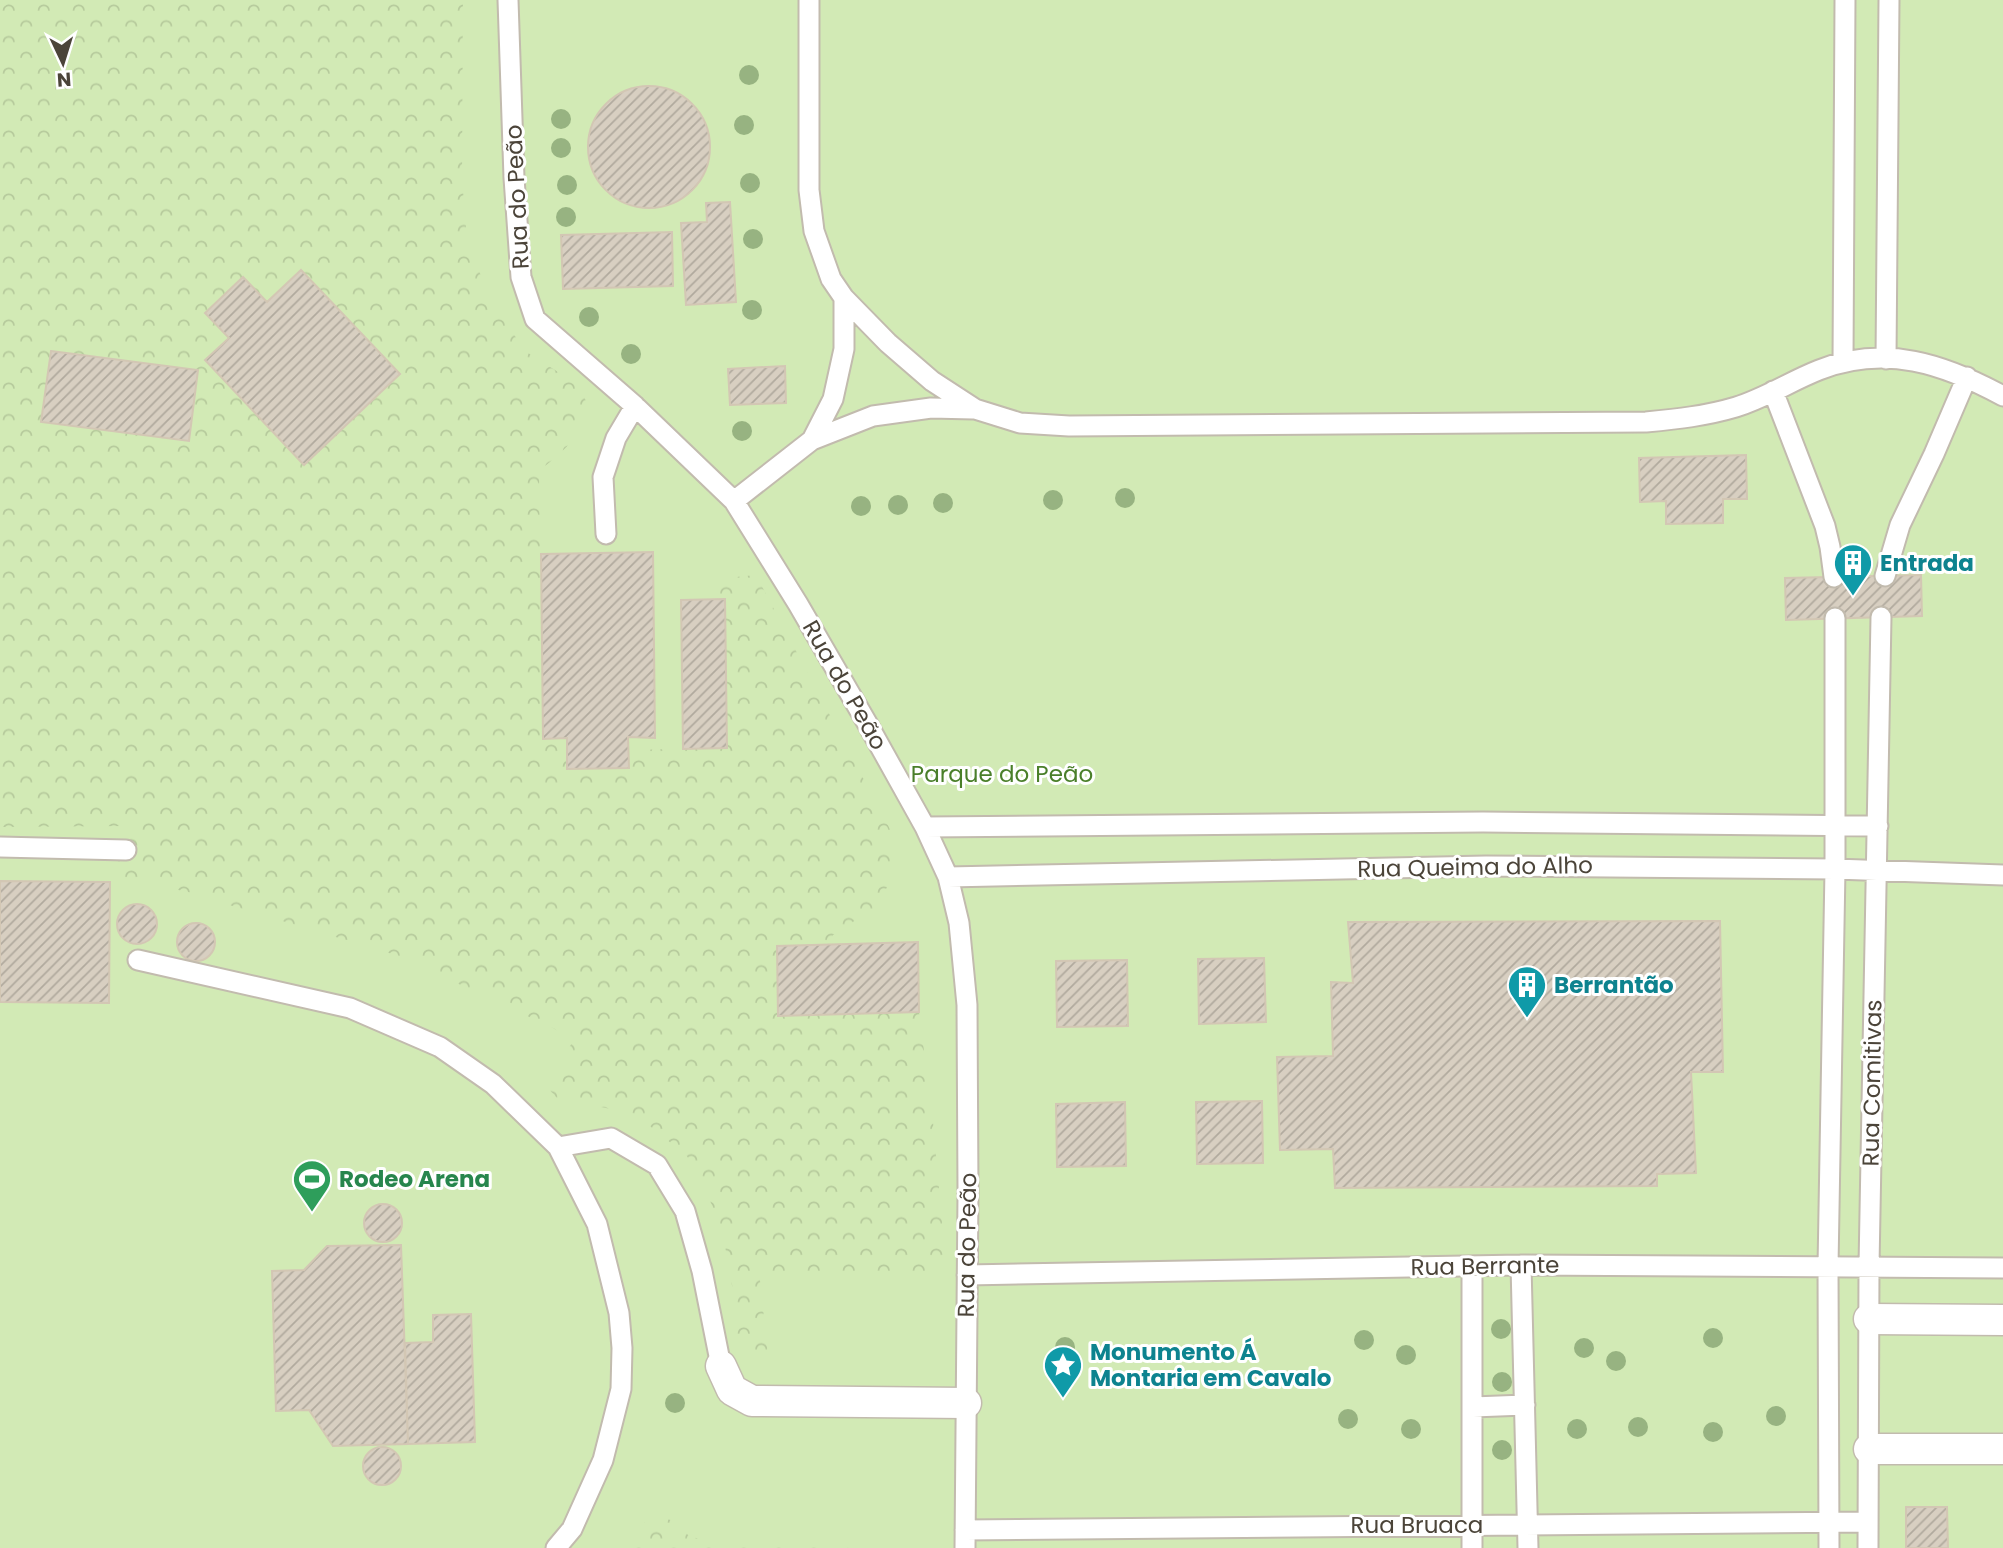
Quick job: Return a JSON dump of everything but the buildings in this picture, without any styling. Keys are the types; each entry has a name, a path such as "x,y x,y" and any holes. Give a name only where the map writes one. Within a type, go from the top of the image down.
{"street":[{"path":"1869,1319 2003,1320"},
{"path":"721,1366 732,1390 752,1401 966,1404"},
{"path":"1869,1449 2003,1449"}],"lane":[{"name":"Rua do Peão","path":"508,0 514,178 521,277 535,319 635,406 734,501 805,616 925,827 948,877 959,923 967,1004 965,1539"},
{"path":"809,0 810,190 814,231 831,279 844,298 906,358 932,381 975,409 1020,423 1069,426 1646,422 1699,417 1738,406 1843,362 1886,359 1923,361 1966,377 2003,396"},
{"path":"1843,362 1845,0"},
{"path":"1886,359 1889,0"},
{"path":"811,440 833,399 844,349 844,298"},
{"path":"1885,576 1900,525 1934,454 1966,377"},
{"path":"1773,391 1825,526 1834,577"},
{"path":"606,534 603,477 616,438 635,406"},
{"path":"734,501 811,440 873,416 931,408 975,409"},
{"name":"Rua Comitivas","path":"1868,1548 1869,1266 1881,617"},
{"name":"Rua Comitivas","path":"1829,1548 1828,1266 1835,869 1835,618"},
{"name":"Rua Queima do Alho","path":"925,827 1483,822 1878,826"},
{"path":"0,847 126,850"},
{"name":"Rua Queima do Alho","path":"948,877 1486,866 1835,869 2003,875"},
{"path":"138,960 350,1008 440,1047 493,1084 558,1147 597,1224 619,1313 622,1348 621,1389 603,1460 572,1529 556,1548"},
{"path":"558,1147 611,1138 657,1165 685,1211 705,1282 721,1366"},
{"path":"1521,1265 1528,1548"},
{"name":"Rua Berrante","path":"967,1275 1521,1265 2003,1268"},
{"path":"1472,1266 1472,1548"},
{"path":"1473,1407 1525,1405"},
{"name":"Rua Bruaca","path":"965,1539 1170,1528 1868,1522"},
{"path":"1170,1528 1170,1548"}],"green space":[{"name":"Parque do Peão","path":"0,0 2003,0 2003,1548 0,1548"},
{"path":"12,0 463,0 462,179 467,239 489,297 525,351 580,386 589,409 580,429 569,444 539,471 543,738 567,738 629,767 628,750 727,748 725,599 715,599 715,579 756,575 892,833 895,872 877,906 833,935 830,945 777,947 778,1015 919,1012 933,1122 947,1278 759,1271 768,1356 739,1353 725,1246 711,1203 687,1156 635,1114 596,1106 564,1106 546,1086 573,1041 553,1028 399,956 190,893 164,887 110,882 111,858 126,850 126,826 0,827 0,10","holes":["301,270 400,374 304,465 205,361 229,338 205,313 243,277 267,302","51,351 198,370 189,441 41,422"]},
{"path":"660,1517 674,1521 690,1537 727,1543 833,1543 849,1548 629,1548 644,1523"}],"place":[{"name":"Entrada","path":"1853,597"},
{"name":"Berrantão","path":"1527,1019"},
{"name":"Rodeo Arena","path":"312,1213"},
{"name":"Monumento Á Montaria em Cavalo","path":"1063,1399"}]}
